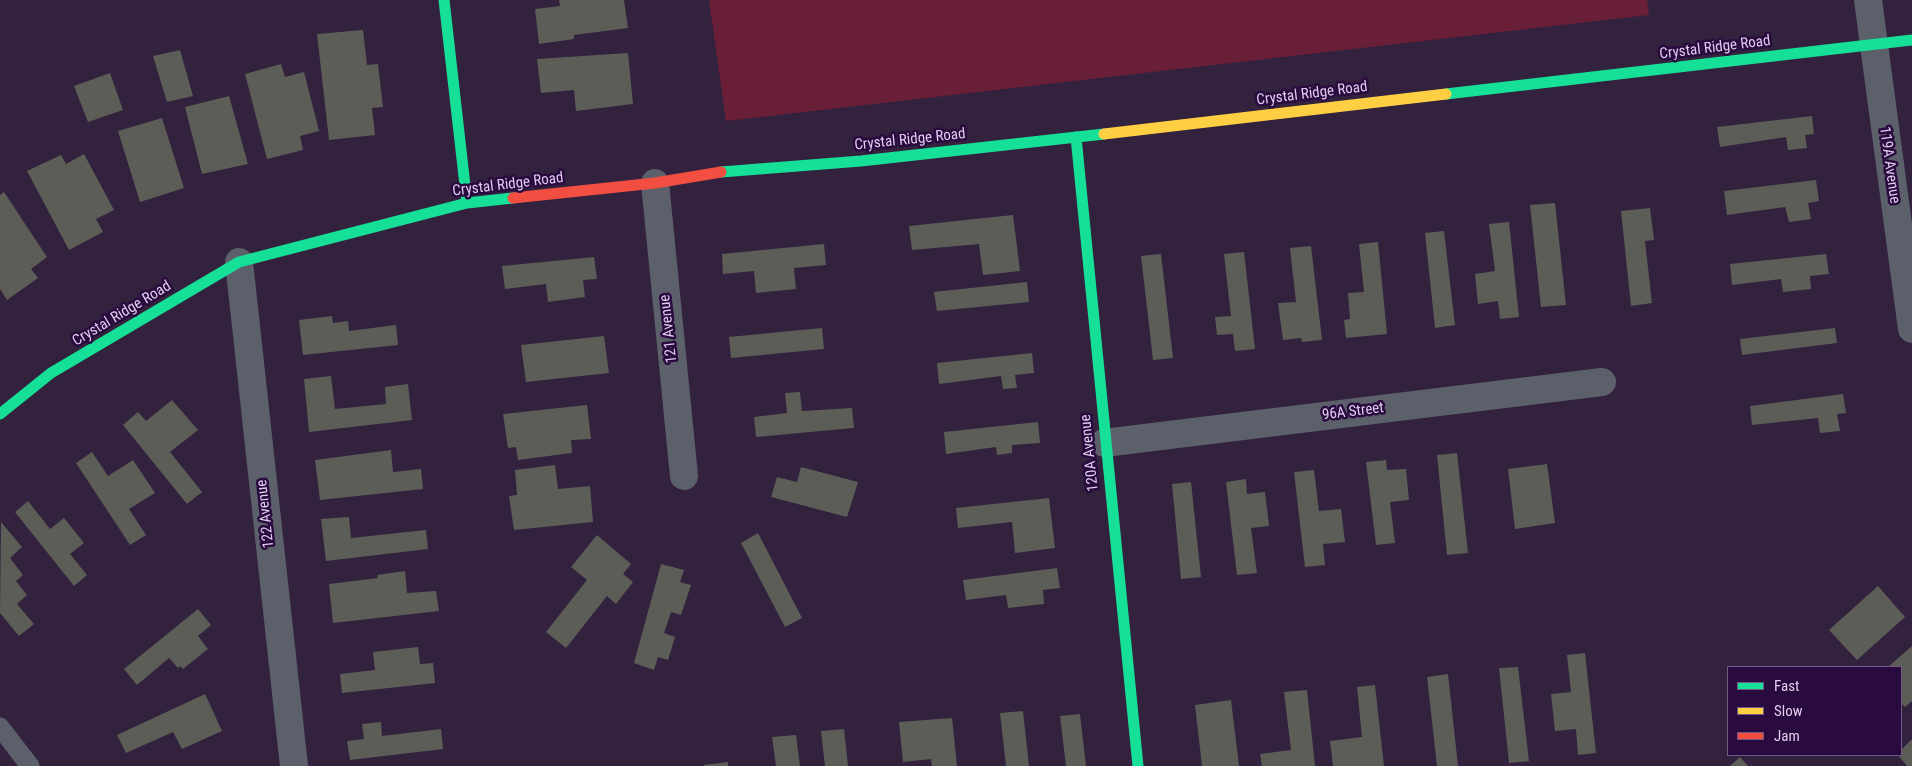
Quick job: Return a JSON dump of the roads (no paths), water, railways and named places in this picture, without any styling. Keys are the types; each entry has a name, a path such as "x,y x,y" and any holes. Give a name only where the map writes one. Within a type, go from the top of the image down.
{"street":[{"path":"444,0 467,203"},
{"name":"119A Avenue","path":"1868,0 1872,45 1912,329"},
{"name":"Crystal Ridge Road","path":"0,414 51,373 239,262 467,203 655,183 711,173 861,160 1076,137 1912,40"},
{"name":"120A Avenue","path":"1076,137 1104,443 1138,766"},
{"name":"121 Avenue","path":"655,183 684,476"},
{"name":"122 Avenue","path":"239,262 294,766"},
{"name":"96A Street","path":"1104,443 1602,382"}],"lane":[{"path":"0,727 30,766"}]}
